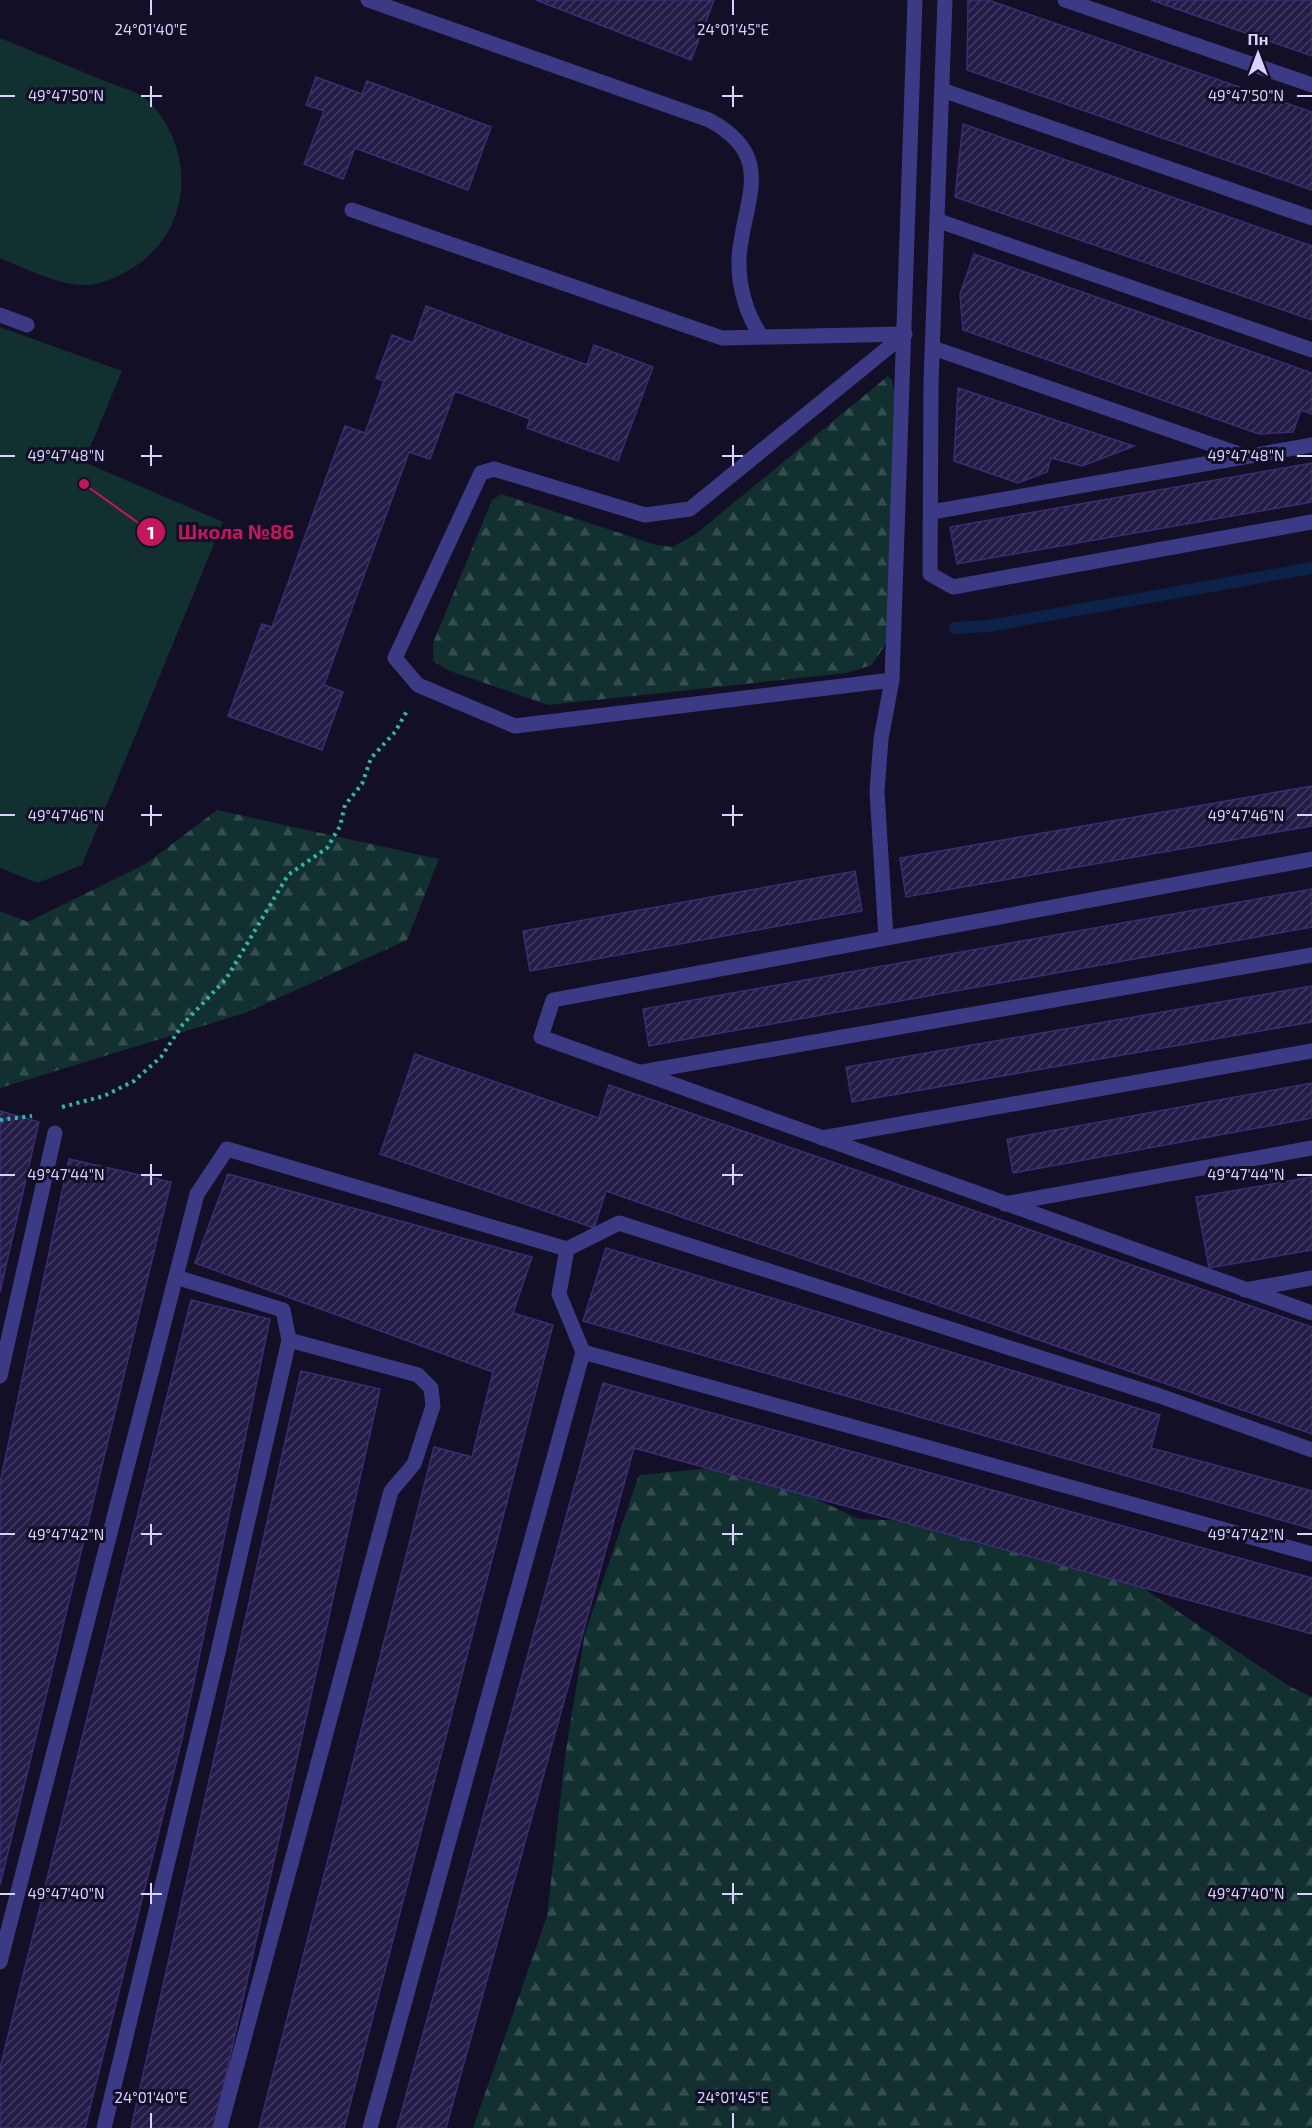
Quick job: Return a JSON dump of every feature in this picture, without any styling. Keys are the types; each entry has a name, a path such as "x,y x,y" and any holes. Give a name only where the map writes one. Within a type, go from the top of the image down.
{"lane":[{"path":"368,0 709,120 728,131 741,145 752,178 739,270 747,309 762,337"},
{"path":"886,938 877,791 881,739 892,680 915,0"},
{"path":"945,0 933,348 930,574 953,587 1312,522"},
{"path":"1065,0 1312,85"},
{"path":"942,90 1312,218"},
{"path":"352,210 722,338 905,334"},
{"path":"939,221 1312,350"},
{"path":"0,315 27,325"},
{"path":"892,680 515,726 418,685 395,658 481,473 494,469 645,515 690,508 905,334"},
{"path":"933,348 1247,457"},
{"path":"932,512 1312,445"},
{"path":"1312,859 553,1000 541,1037 1242,1290 1312,1313"},
{"path":"639,1072 1312,955"},
{"path":"820,1138 1312,1051"},
{"path":"0,1376 55,1133"},
{"path":"1003,1204 1312,1148"},
{"path":"0,1962 197,1194 226,1149 567,1249 619,1223 1160,1396 1312,1449"},
{"path":"370,2128 583,1353 559,1294 567,1249"},
{"path":"104,2128 216,1661 289,1340 283,1310 176,1277"},
{"path":"1242,1290 1312,1278"},
{"path":"220,2128 391,1491 414,1464 433,1406 431,1388 418,1375 289,1340"},
{"path":"583,1353 1312,1554"}],"path":[{"path":"61,1107 104,1096 134,1081 161,1057 192,1013 217,991 288,875 313,860 327,848 335,837 344,818 345,805 362,784 371,758 405,718 418,685"},
{"path":"0,1120 39,1116"}],"green space":[{"path":"0,38 139,94 163,119 174,140 180,162 181,185 178,208 169,229 156,249 137,265 120,275 94,284 76,285 42,276 0,258"},
{"path":"0,327 122,371 84,462 223,522 82,865 38,883 0,868"},
{"path":"888,376 892,380 895,395 886,643 872,665 847,673 548,705 450,671 433,661 433,643 492,500 501,494 656,545 673,547 697,533"},
{"path":"217,810 439,859 407,940 245,1013 0,1088 0,911 28,922 147,863"},
{"path":"743,1465 859,1519 989,1524 1128,1578 1289,1686 1312,1697 1312,2128 473,2128 547,1916 566,1750 585,1633 639,1475"}],"building":[{"path":"536,0 714,0 691,60"},
{"path":"968,0 988,0 1312,112 1312,190 967,70"},
{"path":"1151,0 1312,0 1312,56"},
{"path":"316,77 362,94 367,81 491,127 468,190 355,148 343,179 304,164 324,111 306,105"},
{"path":"963,124 1312,246 1312,320 955,197"},
{"path":"974,254 1312,373 1312,414 1301,410 1293,432 1259,434 963,330 960,294"},
{"path":"426,306 587,365 594,345 653,367 618,461 527,428 530,419 455,391 430,459 409,452 324,685 343,692 322,750 228,716 262,624 272,627 345,426 365,433 384,381 376,378 392,335 413,343"},
{"path":"958,388 1134,446 1082,466 1051,458 1047,472 1018,483 954,461"},
{"path":"1312,463 1312,502 957,564 950,527"},
{"path":"1312,786 1312,826 906,897 900,858"},
{"path":"855,871 862,911 530,971 523,931"},
{"path":"1312,889 1312,927 649,1046 643,1009"},
{"path":"1312,986 1312,1022 852,1102 846,1067"},
{"path":"415,1054 599,1118 609,1085 1312,1327 1312,1434 606,1191 594,1228 380,1154"},
{"path":"1312,1083 1312,1118 1013,1173 1007,1139"},
{"path":"0,1111 39,1122 0,1292"},
{"path":"69,1159 171,1182 0,1885 0,1483"},
{"path":"228,1174 532,1257 513,1313 553,1325 344,2128 259,2128 434,1447 472,1457 493,1372 195,1263"},
{"path":"1312,1177 1312,1250 1209,1268 1196,1197"},
{"path":"606,1248 1160,1415 1151,1448 1312,1491 1312,1529 583,1321"},
{"path":"191,1300 270,1319 182,1739 85,2128 0,2128 0,2068"},
{"path":"301,1371 380,1389 214,2128 131,2128"},
{"path":"603,1383 1312,1578 1312,1634 634,1448 446,2128 397,2128"}],"waterway":[{"path":"955,628 988,626 1312,568"}],"place":[{"name":"Школа №86","path":"84,484"}]}
